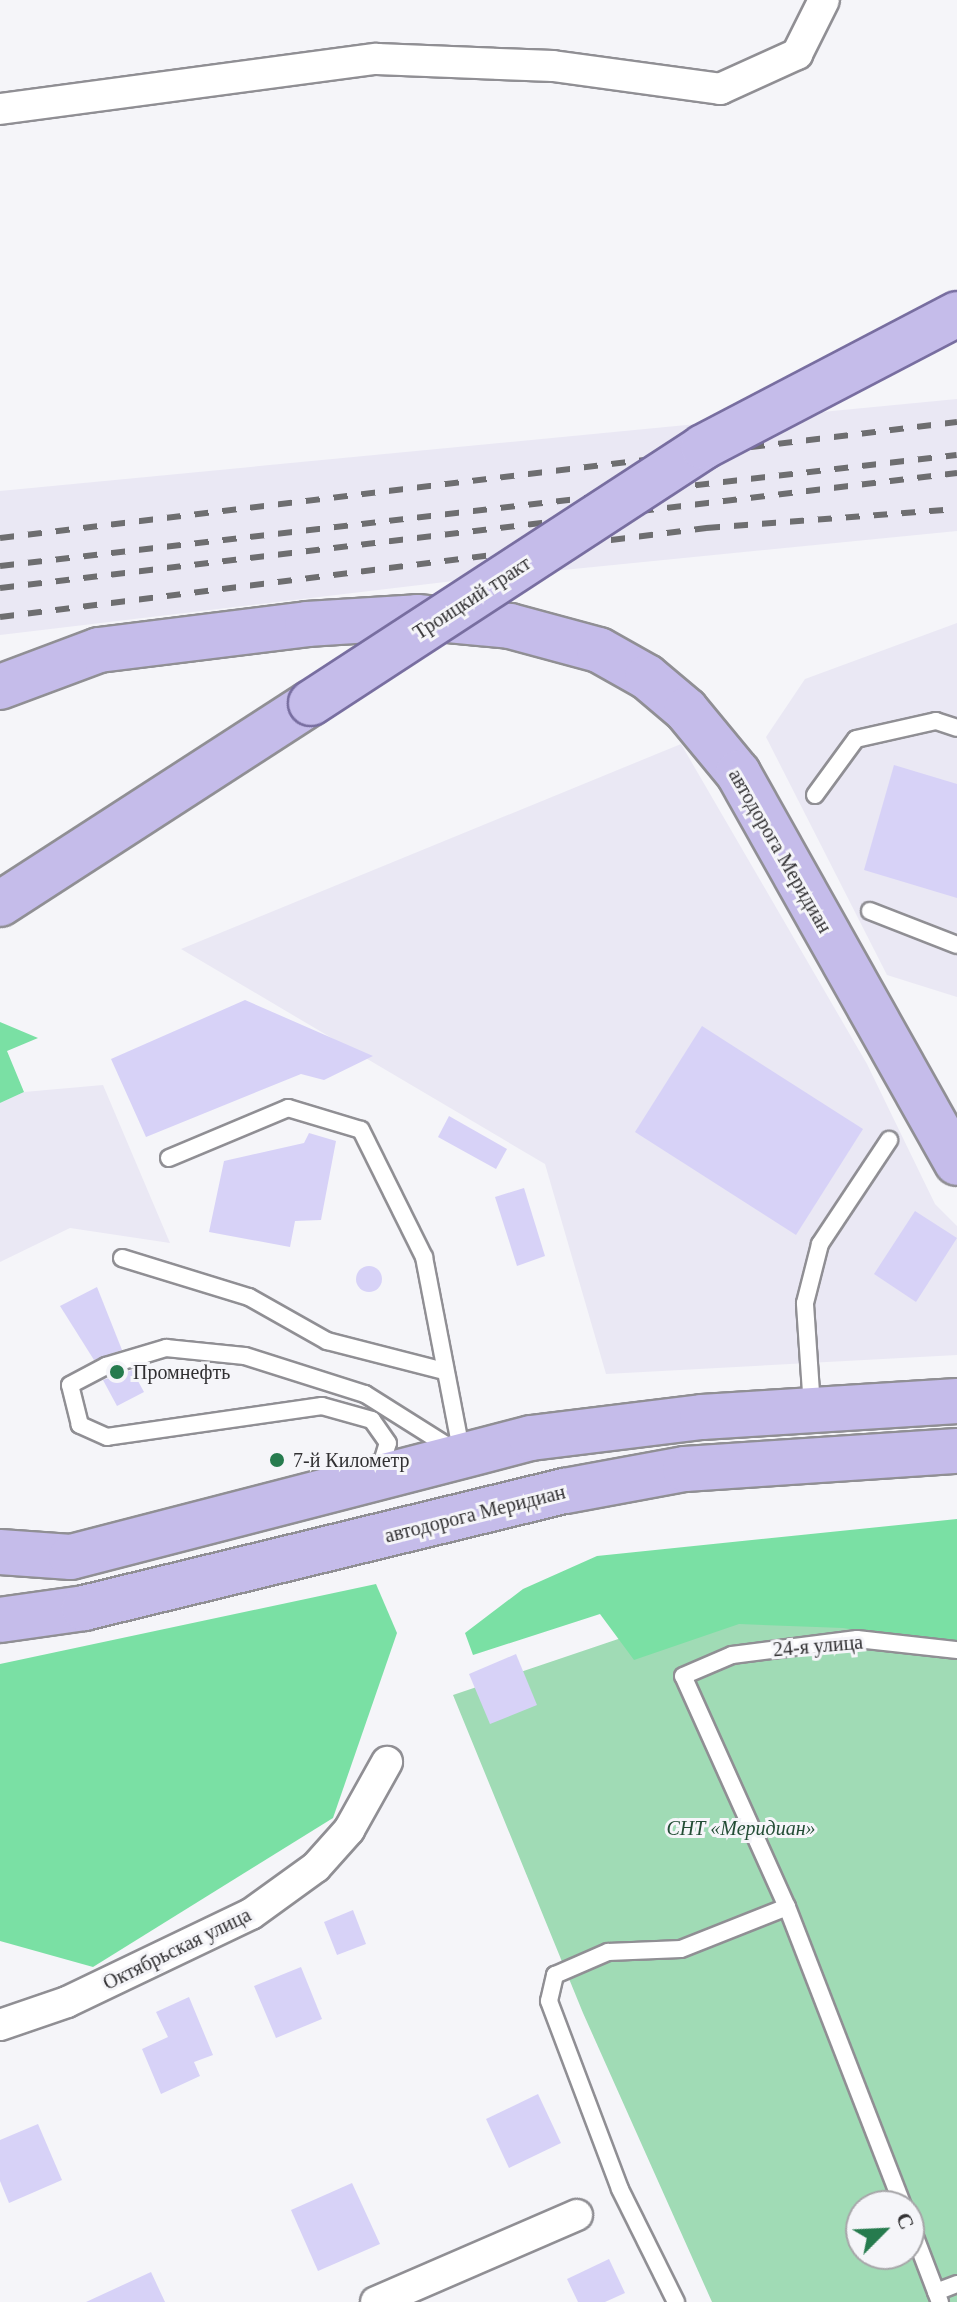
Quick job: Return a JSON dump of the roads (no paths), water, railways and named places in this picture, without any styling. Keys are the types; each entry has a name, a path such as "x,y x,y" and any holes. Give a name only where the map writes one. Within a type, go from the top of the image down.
{"main road":[{"name":"Троицкий тракт","path":"0,904 703,447 957,314"},
{"name":"автодорога Меридиан","path":"0,687 99,650 307,624 417,617 510,626 599,650 647,677 686,710 738,773 957,1163"},
{"path":"0,1552 71,1557 376,1481 531,1438 812,1409 957,1401"},
{"name":"автодорога Меридиан","path":"0,1620 84,1608 565,1491 670,1472 957,1451"}],"street":[{"path":"0,109 377,59 553,66 720,89 797,54 824,0"},
{"name":"Октябрьская улица","path":"0,2025 67,2002 251,1914 316,1867 349,1830 387,1762"},
{"path":"376,2302 577,2215"}],"lane":[{"path":"815,795 856,739 936,721 957,728"},
{"path":"870,911 957,945"},
{"path":"169,1158 288,1108 361,1130 424,1257 462,1455"},
{"path":"812,1409 805,1303 820,1244 889,1140"},
{"path":"122,1258 249,1297 327,1341 444,1371"},
{"path":"376,1481 388,1443 372,1420 322,1406 107,1437 80,1425 70,1385 106,1366 166,1348 245,1356 365,1394 462,1455"},
{"name":"24-я улица","path":"787,1907 683,1676 732,1655 857,1639 957,1650"},
{"path":"676,2302 620,2189 549,2001 555,1975 608,1952 681,1949 787,1907 897,2190"},
{"path":"925,2263 938,2297 957,2284"}],"railway":[{"path":"0,538 957,422"},
{"path":"0,566 957,455"},
{"path":"0,588 957,473"},
{"path":"0,617 706,528 957,509"}],"place":[{"name":"Промнефть","path":"117,1372"},
{"name":"7-й Километр","path":"277,1460"}],"park label":[{"name":"СНТ «Меридиан»","path":"741,1828"}]}
